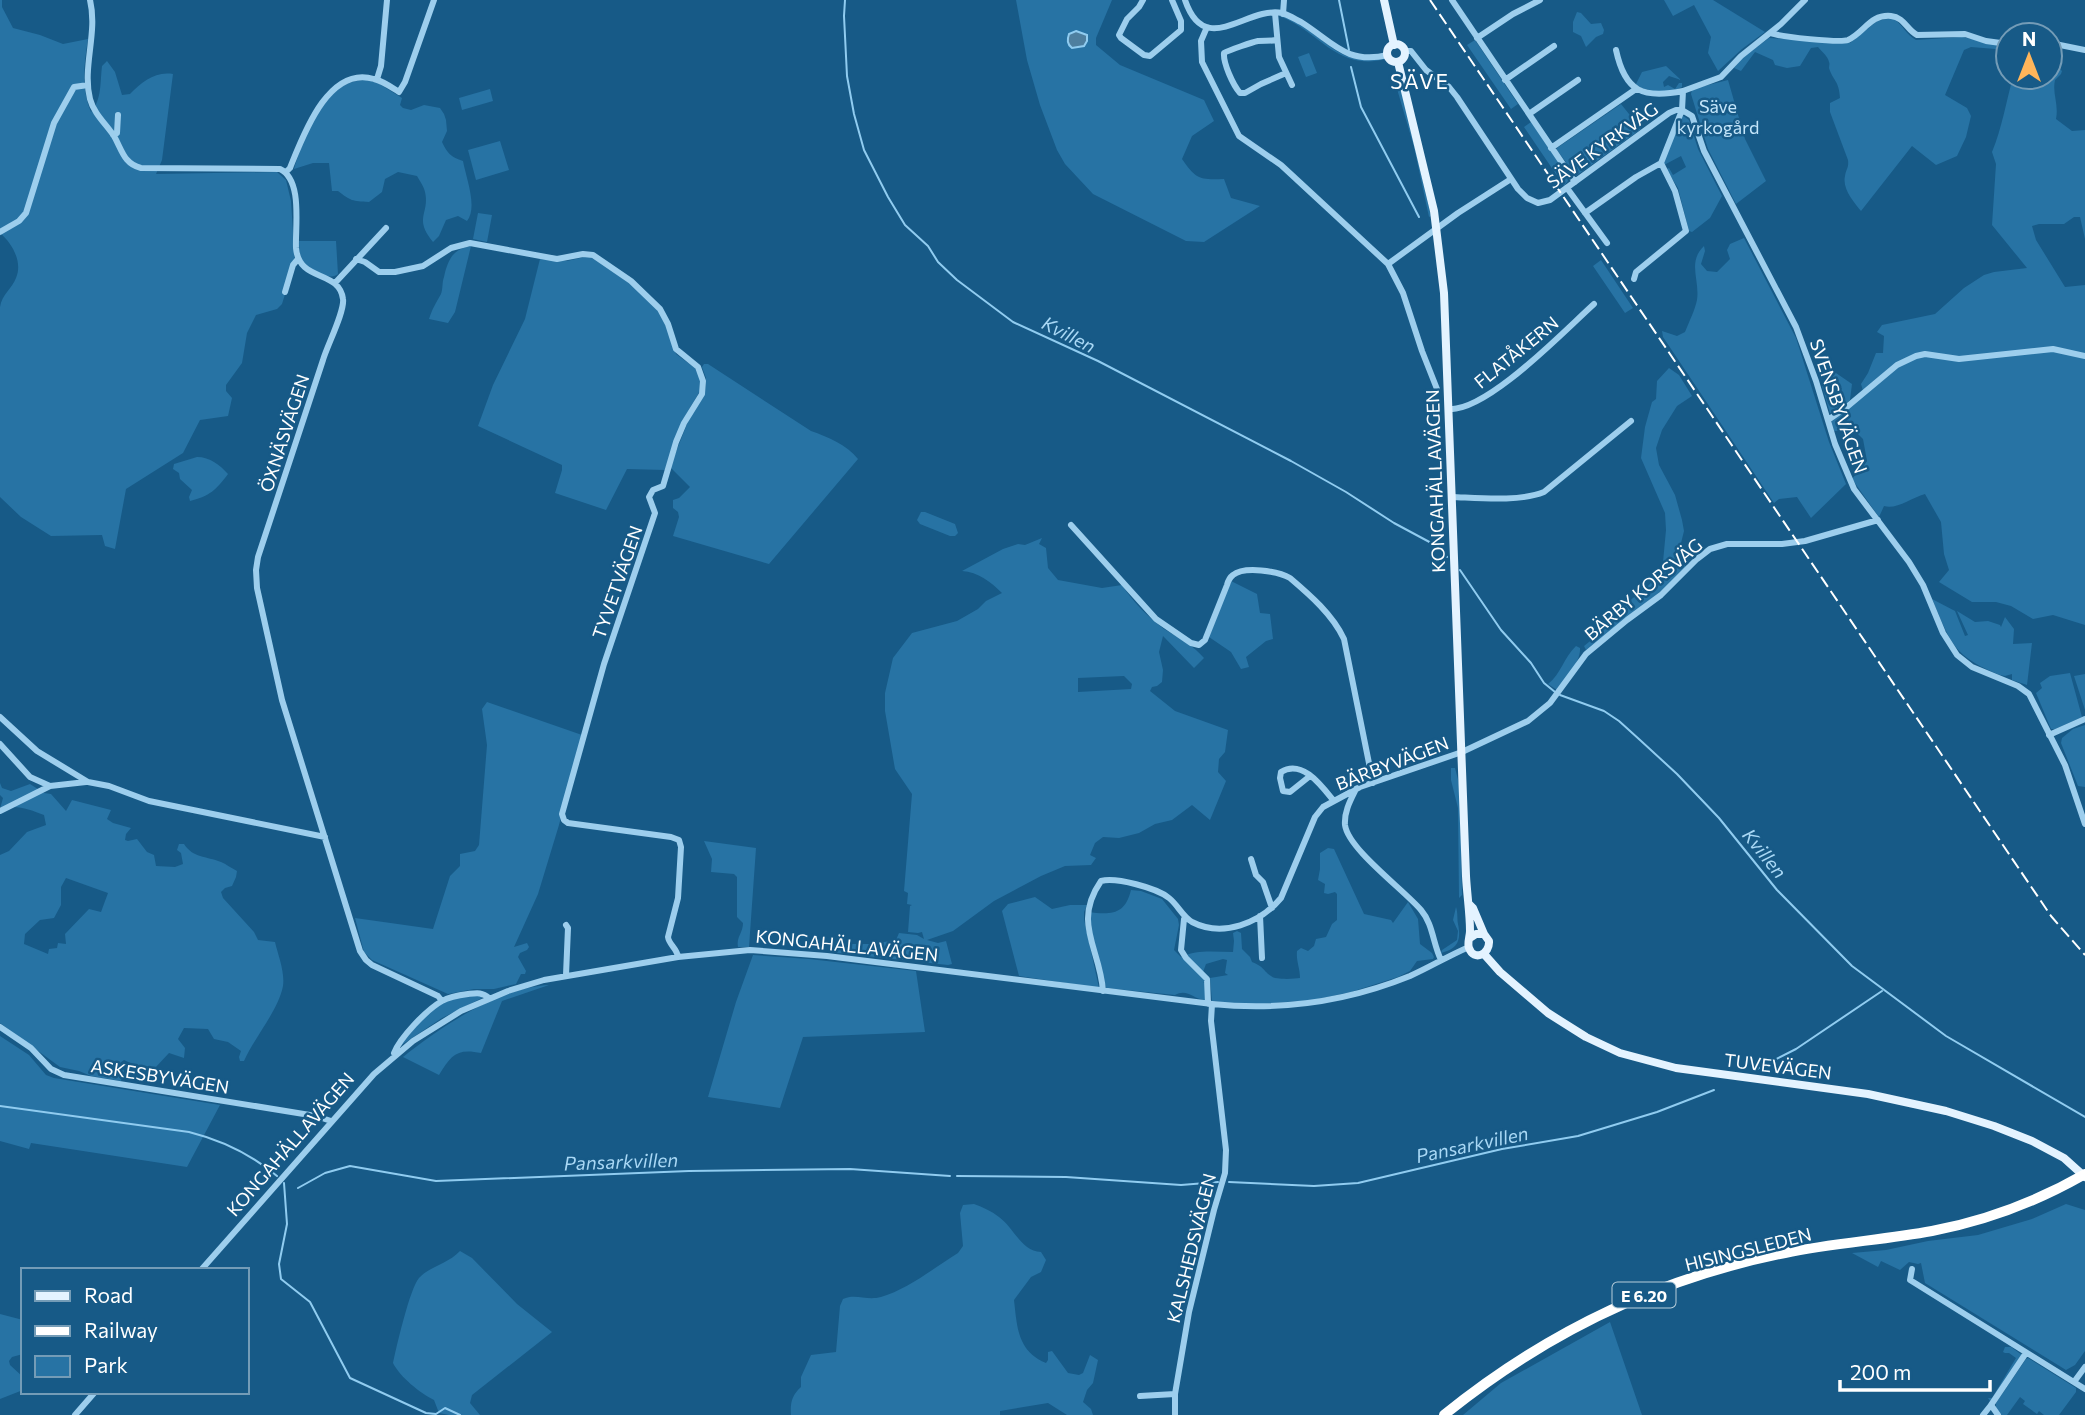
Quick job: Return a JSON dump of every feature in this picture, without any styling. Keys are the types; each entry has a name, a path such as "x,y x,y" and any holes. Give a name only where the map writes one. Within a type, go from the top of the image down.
{"highway":[{"name":"HISINGSLEDEN","path":"1444,1415 1503,1371 1548,1342 1597,1316 1666,1286 1725,1267 1785,1253 1913,1234 1970,1222 2030,1202 2084,1175"}],"main road":[{"path":"1384,0 1394,45"},
{"path":"1394,45 1400,45 1405,51 1404,57 1398,62 1391,60 1388,55 1389,48 1394,45"},
{"name":"KONGAHÄLLAVÄGEN","path":"1398,62 1429,186 1444,293 1469,943"},
{"name":"KONGAHÄLLAVÄGEN","path":"1469,904 1489,939 1490,946 1484,954"},
{"name":"KONGAHÄLLAVÄGEN","path":"1469,943 1476,933 1484,934"},
{"path":"1469,943 1474,954 1484,954"},
{"name":"TUVEVÄGEN","path":"1484,954 1513,984 1554,1017 1586,1037 1620,1053 1676,1068 1868,1094 1946,1111 2032,1141 2064,1158 2084,1175"}],"street":[{"path":"90,0 90,102 128,163 141,168 280,169 286,173 297,206 298,259 309,272 335,283 386,228"},
{"path":"377,79 381,66 387,0"},
{"path":"286,173 311,119 326,97 342,84 353,78 363,77 377,79 399,92 434,0"},
{"path":"1143,0 1127,19 1119,35 1144,55 1150,56 1181,30 1181,21 1172,0"},
{"path":"1185,0 1194,18 1207,27 1224,28 1264,14 1283,14 1306,25 1346,54 1363,58 1388,55"},
{"path":"1283,14 1284,0"},
{"path":"1452,0 1575,182"},
{"path":"1477,38 1540,0"},
{"path":"1616,50 1623,73 1636,89 1661,94 1684,91 1721,77 1805,0"},
{"path":"1275,13 1279,57 1292,85"},
{"path":"1772,33 1784,37 1842,41 1852,37 1870,22 1889,16 1899,18 1917,35 1962,34 1994,42"},
{"path":"1207,27 1201,41 1202,62 1239,136 1281,165 1388,264 1403,293 1437,389"},
{"path":"1277,40 1254,42 1227,51 1223,58 1233,84 1240,93 1286,73"},
{"path":"1506,80 1554,46"},
{"path":"2064,46 2085,50"},
{"path":"1388,264 1511,179 1448,87 1431,75 1411,51 1405,51"},
{"path":"1529,114 1578,80"},
{"path":"0,232 19,221 26,213 57,116 74,87 88,85"},
{"path":"1551,148 1636,89"},
{"path":"1585,213 1661,163 1682,110 1684,91"},
{"name":"SÄVE KYRKVÄG","path":"1511,179 1527,198 1538,203 1550,200 1669,113 1682,110"},
{"name":"SVENSBYVÄGEN","path":"1682,110 1692,116 1704,151 1796,327 1850,481 1903,552 1957,655 1976,669 2024,689 2034,703 2071,779 2085,824"},
{"path":"113,135 117,133 118,115"},
{"path":"1633,279 1636,272 1686,231 1675,191 1661,163"},
{"path":"1567,188 1607,243"},
{"name":"TYVETVÄGEN","path":"356,259 376,271 395,272 423,265 451,248 470,243 557,259 593,255 631,281 653,301 668,324 678,352 696,364 702,374 702,394 684,423 663,485 653,490 649,497 655,510 653,519 604,664 562,814 568,823 679,840 681,847 678,898 668,937 668,941 676,948 678,957"},
{"path":"285,292 293,265 298,259"},
{"name":"ÖXNÄSVÄGEN","path":"335,283 343,296 342,310 323,359 258,558 256,570 262,615 282,700 362,956 372,965 438,996 442,1001"},
{"name":"FLATÅKERN","path":"1448,409 1465,407 1494,391 1594,304"},
{"path":"1828,420 1897,365 1916,356 1925,354 1957,359 2053,349 2085,356"},
{"path":"1452,497 1519,497 1544,492 1631,421"},
{"name":"BÄRBY KORSVÄG","path":"1462,752 1517,727 1550,703 1586,654 1664,593 1694,562 1710,550 1727,544 1788,544 1834,534 1878,520"},
{"path":"1071,525 1150,614 1186,641 1196,645 1205,640 1230,577 1235,573 1268,571 1290,578 1328,614 1344,639 1373,783"},
{"path":"0,717 37,751 88,782 149,801 324,837"},
{"path":"2049,735 2085,719"},
{"path":"0,744 30,777 50,786"},
{"name":"BÄRBYVÄGEN","path":"1186,917 1193,922 1228,930 1260,916 1272,908 1288,886 1315,817 1323,807 1356,789 1462,752"},
{"path":"1310,776 1290,792 1283,792 1280,775 1283,770 1295,768 1310,776 1320,784 1333,800"},
{"path":"0,811 50,786 88,782"},
{"path":"1356,789 1346,811 1348,834 1426,917 1441,960"},
{"path":"1251,859 1272,908"},
{"path":"1103,991 1087,917 1093,896 1101,881 1106,880 1157,892 1171,900 1186,917 1181,950 1207,979 1210,1004"},
{"path":"1260,916 1262,958"},
{"path":"566,925 566,975"},
{"name":"KONGAHÄLLAVÄGEN","path":"203,1268 331,1121 394,1055 438,1024 489,998 527,985 566,975 678,957 737,951 782,951 1210,1004 1272,1007 1322,1001 1381,986 1416,973 1469,943"},
{"path":"394,1055 393,1052 414,1026 442,1001 480,993 489,998"},
{"name":"KALSHEDSVÄGEN","path":"1175,1415 1175,1394 1191,1302 1226,1173 1226,1150 1210,1004"},
{"name":"ASKESBYVÄGEN","path":"0,1027 31,1048 51,1069 64,1075 316,1116 331,1121"},
{"path":"1912,1269 1910,1280 2085,1389"},
{"path":"1983,1415 2026,1353"},
{"path":"2074,1382 2085,1367"},
{"path":"75,1415 93,1394"},
{"path":"1140,1396 1175,1394"},
{"path":"1991,1405 1998,1415"}],"green space":[{"path":"0,0 13,28 63,44 88,39 85,85 91,112 99,96 102,66 107,61 115,72 122,95 130,94 155,76 173,74 162,160 156,174 277,172 286,180 291,201 295,262 282,304 277,309 256,315 247,333 242,363 226,385 226,391 232,398 228,416 200,420 183,453 126,489 115,549 105,546 102,535 51,536 21,517 0,497 0,307 16,278 18,266 12,247 0,233"},
{"path":"1016,0 1112,0 1096,38 1096,45 1120,65 1204,100 1214,121 1192,136 1182,159 1199,177 1224,179 1231,198 1260,206 1204,242 1186,241 1093,194 1065,164 1057,150 1027,60"},
{"path":"1664,0 1713,0 1765,32 1718,71 1708,53 1711,37 1694,5 1673,16"},
{"path":"1577,12 1591,24 1601,23 1604,30 1603,34 1586,47 1581,36 1573,32"},
{"path":"1279,16 1300,23 1347,56 1361,60 1386,59 1369,61 1354,60 1341,55 1306,30"},
{"path":"1892,18 1916,40 1962,37 1994,43 1994,49 1971,47 1964,50 1945,95 1967,108 1971,116 1966,137 1957,156 1936,165 1912,146 1861,211 1845,186 1848,160 1830,112 1830,103 1840,98 1839,92 1828,60 1818,47 1811,48 1800,66 1787,68 1775,65 1773,60 1755,52 1741,71 1734,68 1742,58 1769,38 1850,43 1877,21"},
{"path":"1475,40 1518,104 1511,109 1467,45"},
{"path":"1309,53 1317,73 1306,77 1298,57"},
{"path":"1666,66 1681,80 1669,76 1663,82 1664,87 1668,85 1675,89 1682,83 1682,87 1676,90 1664,92 1635,86 1642,72"},
{"path":"368,80 402,98 400,105 403,108 411,110 424,105 440,108 446,120 447,131 442,142 450,154 463,161 471,200 470,215 467,221 458,216 446,220 439,236 433,242 424,227 426,199 417,176 398,172 385,179 382,192 369,202 352,200 338,191 332,191 329,163 313,163 294,169 311,125 328,98 339,88"},
{"name":"Säve kyrkogård","path":"1728,80 1745,139 1766,181 1736,204 1708,149 1691,94 1692,89"},
{"path":"1398,81 1431,216 1429,217 1414,147 1395,82"},
{"path":"490,89 493,101 462,110 459,98"},
{"path":"2009,91 2055,91 2056,119 2072,131 2085,130 2085,239 2080,217 2074,217 2064,224 2032,226 2036,240 2065,287 2085,285 2085,625 2053,615 2033,619 2011,606 1996,602 1972,602 1939,582 1949,570 1944,554 1941,522 1925,494 1899,505 1884,506 1879,517 1852,479 1867,461 1863,439 1854,430 1834,431 1831,420 1864,394 1861,384 1876,353 1883,353 1884,336 1877,332 1882,325 1935,314 1964,288 1984,275 2027,268 1992,225 1996,164 1992,152"},
{"path":"1621,104 1641,129 1576,176 1557,148"},
{"path":"1682,115 1689,120 1698,149 1722,196 1710,218 1692,232 1689,231 1678,188 1666,169 1669,168 1673,175 1686,167 1681,156 1664,165 1663,163"},
{"path":"1531,122 1566,173 1568,181 1564,186 1524,127"},
{"path":"500,141 509,170 476,180 468,150"},
{"path":"478,213 492,215 487,242 473,239"},
{"path":"1744,238 1796,338 1829,442 1846,484 1811,518 1797,497 1779,499 1774,503 1663,337 1662,331 1677,336 1685,332 1697,300 1695,265 1699,252 1704,246 1701,264 1707,271 1717,272 1730,259 1727,250 1730,244"},
{"path":"299,241 336,241 338,274 323,276 307,267 300,256"},
{"path":"471,246 455,312 448,323 429,319 441,294 447,265 456,252"},
{"path":"589,256 634,286 653,304 668,326 676,354 695,368 700,378 700,391 681,423 665,470 627,469 606,510 555,493 562,465 478,426 493,385 525,319 540,259 567,261"},
{"path":"1601,260 1633,308 1625,313 1593,266"},
{"path":"708,364 811,431 843,446 858,459 769,564 673,536 679,517 673,508 673,500 690,487 670,467 689,419 705,393 706,378 702,367"},
{"path":"1669,368 1679,375 1692,396 1677,406 1662,430 1656,448 1659,465 1675,495 1682,520 1684,531 1680,547 1681,554 1686,557 1685,567 1666,587 1586,650 1584,646 1600,633 1601,624 1649,585 1658,575 1663,562 1665,513 1641,458 1645,427 1652,402 1656,399 1657,381"},
{"path":"1833,371 1852,384 1850,400 1830,413 1822,386 1831,382"},
{"path":"197,457 214,462 228,474 212,492 190,501 192,490 173,469 174,464"},
{"path":"921,512 955,524 958,533 950,536 920,524 917,520"},
{"path":"1042,538 1039,544 1046,548 1048,568 1058,580 1102,588 1122,585 1153,620 1204,658 1194,668 1163,636 1159,652 1163,670 1162,682 1150,691 1175,711 1228,730 1225,752 1219,759 1218,772 1226,781 1210,820 1192,805 1172,820 1155,824 1139,833 1119,838 1103,837 1095,843 1090,855 1096,858 1091,865 1065,866 1041,876 994,901 953,931 927,940 938,943 946,941 952,964 830,952 833,944 872,944 896,940 899,933 917,935 924,939 922,932 908,932 912,905 907,904 908,893 904,891 912,794 895,769 885,711 885,693 893,658 912,633 957,621 1002,593 984,578 962,571 1003,549 1018,544 1025,545","holes":["1124,676 1132,684 1131,689 1078,692 1078,678"]},
{"path":"1231,581 1257,594 1260,613 1270,614 1273,639 1266,641 1246,657 1249,667 1241,669 1231,652 1209,637"},
{"path":"1932,599 1955,611 1965,636 1968,635 1957,611 1975,622 1988,621 2001,627 2005,617 2014,629 2013,644 2032,643 2027,685 2012,680 2012,674 2000,675 1984,668 1963,654 1949,637"},
{"path":"1576,646 1580,648 1578,659 1557,690 1548,684"},
{"path":"2070,673 2082,717 2051,729 2036,693 2042,688 2040,683 2050,676"},
{"path":"2085,674 2085,710 2074,676"},
{"path":"487,702 582,735 538,894 514,947 527,943 529,947 518,957 525,974 521,974 516,984 448,994 372,960 364,952 355,918 433,929 450,876 460,866 460,854 475,851 479,845 487,745 482,709"},
{"path":"2085,725 2085,787 2078,786 2061,743 2062,738 2073,729"},
{"path":"1451,768 1455,768 1460,787 1462,895 1459,898 1458,808"},
{"path":"0,783 2,788 11,791 30,784 44,793 51,794 66,811 72,800 111,810 107,819 131,828 125,840 137,839 147,852 154,855 156,866 175,867 183,864 181,853 177,850 179,844 184,844 196,854 221,862 237,871 232,886 221,892 223,898 258,940 275,942 283,981 276,1005 244,1061 240,1061 241,1051 228,1042 214,1039 208,1029 184,1028 178,1039 185,1048 184,1058 169,1053 154,1069 147,1071 124,1060 120,1063 124,1071 121,1081 60,1067 0,1023 0,855 9,851 27,832 46,825 44,815 33,811 17,807 0,809 3,798 0,795","holes":["66,878 108,893 101,912 89,909 65,934 66,944 58,943 57,948 49,949 48,954 24,944 25,934 40,920 54,918 61,905 61,887"]},
{"path":"704,841 756,848 749,947 738,947 743,923 737,917 737,877 734,874 711,872 712,859"},
{"path":"1328,848 1334,849 1364,914 1391,920 1393,923 1408,902 1418,919 1420,944 1432,953 1433,959 1417,961 1410,971 1398,977 1351,992 1313,1000 1249,1005 1212,1001 1210,978 1228,975 1225,973 1227,960 1223,959 1206,964 1203,972 1205,1000 1187,993 1175,995 1106,988 1088,912 1116,912 1125,904 1131,890 1162,899 1178,919 1174,950 1181,957 1200,952 1233,952 1233,933 1237,931 1241,933 1242,949 1252,962 1268,974 1285,979 1300,978 1297,951 1301,948 1308,951 1314,946 1316,939 1326,937 1337,920 1337,894 1324,893 1325,884 1318,880 1320,853"},
{"path":"1035,897 1052,909 1087,905 1084,919 1099,988 1019,976 1002,911 1008,904"},
{"path":"1456,907 1459,939 1452,949 1441,953 1457,940 1458,931 1453,920"},
{"path":"753,955 916,971 925,1032 803,1037 780,1108 708,1097"},
{"path":"549,985 502,1001 481,1053 460,1052 447,1062 439,1075 403,1057 471,1010 511,993"},
{"path":"480,995 482,998 442,1018 400,1046 425,1017 440,1005 457,997"},
{"path":"0,1036 29,1055 46,1075 54,1078 220,1105 187,1167 31,1143 29,1149 0,1141"},
{"path":"974,1204 999,1217 1023,1244 1041,1252 1046,1260 1041,1272 1031,1277 1014,1300 1020,1337 1029,1352 1046,1363 1048,1352 1052,1351 1068,1373 1083,1373 1090,1355 1098,1360 1093,1383 1083,1402 1093,1415 1067,1415 1048,1403 1000,1411 1000,1415 791,1415 792,1400 801,1387 801,1377 811,1355 836,1352 843,1299 876,1298 891,1293 911,1284 958,1253 963,1246 960,1213 963,1205"},
{"path":"2066,1204 2085,1210 2085,1351 2075,1365 2066,1370 1925,1283 1921,1263 1909,1262 1900,1270 1881,1261 1878,1267 1852,1253 1978,1235 2032,1219"},
{"path":"460,1251 472,1258 517,1304 552,1332 472,1395 470,1403 480,1415 439,1413 434,1400 411,1384 393,1363 415,1284 423,1274"},
{"path":"0,1314 21,1319 21,1355 12,1357 9,1361 21,1375 21,1391 0,1399"},
{"path":"1610,1322 1642,1415 1463,1415 1501,1383"},
{"path":"2005,1347 2011,1347 2022,1355 1990,1401 1988,1398 1992,1398 2016,1358 2003,1352"},
{"path":"2028,1358 2076,1388 2076,1392 2059,1415 2044,1415 2039,1411 2037,1414 2023,1404 2025,1401 2020,1397 2007,1415 1999,1415 1996,1410 1996,1403"}],"shaded area":[{"path":"1076,31 1087,35 1087,41 1084,46 1072,48 1068,43 1068,36"}],"waterway":[{"name":"Kvillen","path":"845,0 847,76 864,150 905,225 928,246 938,262 957,280 1013,322 1098,361 1291,461 1435,545 1447,557"},
{"path":"1339,0 1349,50"},
{"path":"1351,67 1361,107 1419,217"},
{"name":"Kvillen","path":"1460,570 1501,630 1531,663 1544,683 1555,692"},
{"name":"Kvillen","path":"1560,695 1604,711 1619,721 1677,774 1719,818 1777,890 1852,966 1946,1036 2085,1117"},
{"name":"Pansarkvillen","path":"1755,1070 1796,1049 1882,991"},
{"name":"Pansarkvillen","path":"1229,1182 1314,1186 1358,1183 1502,1149 1578,1136 1657,1112 1714,1090"},
{"path":"0,1106 189,1132 236,1149 277,1176"},
{"name":"Pansarkvillen","path":"298,1188 325,1173 350,1166 436,1181 689,1171 850,1169 950,1176"},
{"name":"Pansarkvillen","path":"957,1176 1066,1177 1181,1185 1218,1182"},
{"path":"284,1183 287,1224 279,1264 281,1279 310,1302 350,1378 426,1413 436,1414 445,1408 460,1415"}],"railway":[{"path":"1430,0 2051,916 2085,955"}],"district":[{"name":"SÄVE","path":"1420,80"}]}
